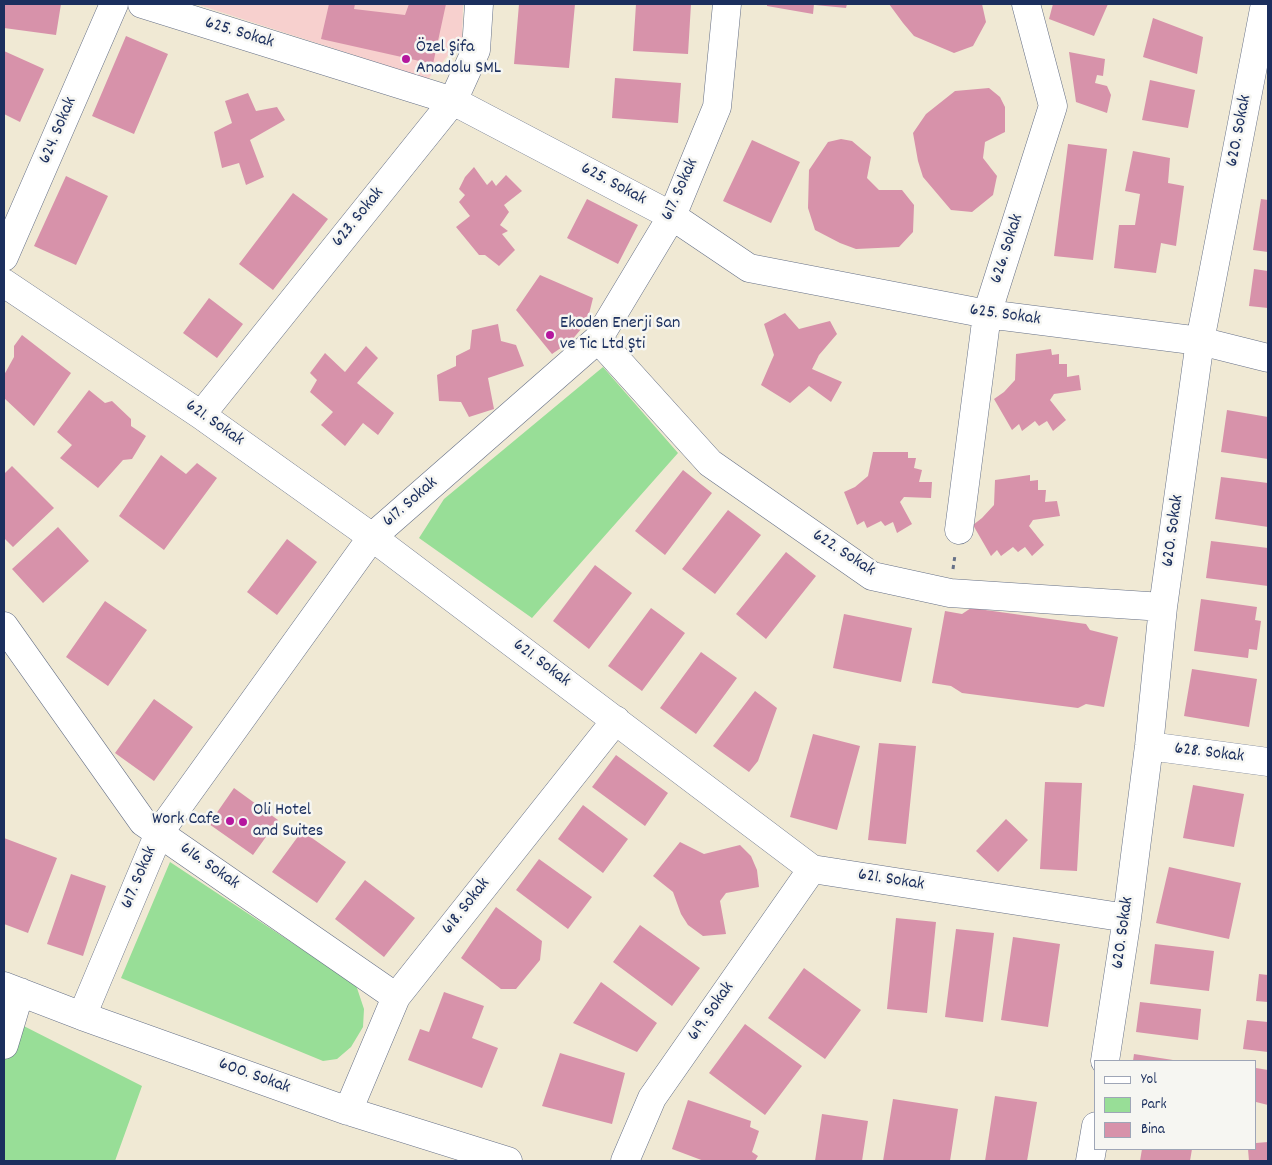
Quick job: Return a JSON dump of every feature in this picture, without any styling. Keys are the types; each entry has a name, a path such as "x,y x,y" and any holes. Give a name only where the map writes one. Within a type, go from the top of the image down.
{"street":[{"name":"624. Sokak","path":"4,257 114,4"},
{"name":"625. Sokak","path":"142,4 453,101 672,216 749,268 987,314 1200,341 1268,358"},
{"name":"623. Sokak","path":"201,414 453,101 476,50 479,4"},
{"name":"617. Sokak","path":"82,1016 159,833 372,537 598,338 672,216 717,107 727,4"},
{"name":"626. Sokak","path":"959,530 987,314 1053,106 1026,4"},
{"name":"620. Sokak","path":"1105,1060 1127,918 1149,746 1163,607 1200,341 1264,4"},
{"name":"621. Sokak","path":"4,283 201,414 372,537 812,869 1127,918"},
{"name":"622. Sokak","path":"598,338 710,463 872,576 950,593 1163,607"},
{"name":"616. Sokak","path":"4,626 13,651 143,822 396,997"},
{"name":"618. Sokak","path":"348,1111 396,997 616,720"},
{"name":"628. Sokak","path":"1149,746 1268,762"},
{"name":"619. Sokak","path":"625,1161 652,1098 812,869"},
{"name":"600. Sokak","path":"12,989 348,1111 508,1161"},
{"path":"4,1045 12,989"},
{"path":"1090,1161 1094,1138"}],"path":[{"path":"950,593 959,530"}],"shaded area":[{"name":"Özel Şifa Anadolu SML","path":"196,4 463,4 462,39 428,79"}],"green space":[{"path":"603,367 678,453 532,618 419,538 444,499"},
{"path":"170,862 356,985 364,1009 363,1027 351,1047 337,1059 323,1061 121,978"},
{"path":"4,1016 142,1086 115,1161 4,1161"}],"building":[{"path":"4,4 61,4 56,35 4,28"},
{"path":"329,4 355,4 354,9 405,15 409,4 446,4 433,64 321,39"},
{"path":"519,4 575,4 569,68 514,64"},
{"path":"636,4 691,4 688,54 633,51"},
{"path":"767,4 814,4 813,14 767,6"},
{"path":"815,4 847,4 846,8"},
{"path":"889,4 982,4 986,22 973,46 954,53 914,36"},
{"path":"1053,4 1108,4 1094,36 1049,19"},
{"path":"1153,18 1203,37 1197,74 1143,57"},
{"path":"126,36 168,54 134,134 92,116"},
{"path":"4,51 44,69 20,122 4,114"},
{"path":"1069,52 1105,59 1103,76 1097,75 1095,83 1107,86 1111,95 1107,113 1076,102"},
{"path":"615,78 681,83 678,123 612,118"},
{"path":"1150,80 1195,90 1188,128 1142,120"},
{"path":"989,88 1000,97 1005,107 1005,132 985,142 983,158 997,176 993,195 972,212 951,210 923,177 913,133 926,114 955,91"},
{"path":"248,93 256,111 277,107 285,120 250,140 264,177 246,185 239,163 222,168 214,132 232,123 225,101"},
{"path":"841,139 852,141 871,157 867,178 879,190 902,190 914,205 913,232 899,247 856,249 815,230 808,208 809,170 828,142"},
{"path":"752,140 800,162 771,223 723,201"},
{"path":"1068,144 1107,149 1093,260 1054,256"},
{"path":"1133,151 1170,158 1168,183 1184,186 1176,246 1161,243 1156,273 1114,268 1119,225 1135,225 1140,194 1125,191"},
{"path":"474,167 487,185 492,180 496,186 506,175 522,191 504,205 509,212 500,225 508,231 502,234 515,250 499,266 485,255 479,255 456,227 470,216 459,202 465,195 459,189 465,177"},
{"path":"66,176 108,196 76,265 34,246"},
{"path":"293,193 328,219 273,290 239,264"},
{"path":"587,199 638,225 618,264 567,238"},
{"path":"1261,199 1268,200 1268,252 1253,250"},
{"path":"1254,269 1268,271 1268,308 1249,306"},
{"path":"540,275 593,298 587,322 571,341 552,354 516,310"},
{"path":"209,298 243,324 217,358 183,333"},
{"path":"785,313 799,329 830,321 837,334 819,355 812,369 842,382 831,402 809,386 790,403 761,385 774,355 764,324"},
{"path":"498,324 501,341 516,345 524,366 488,378 494,409 469,417 461,402 439,401 437,375 456,366 456,356 470,349 472,330"},
{"path":"22,335 71,373 34,426 4,398 4,375 14,357 14,346"},
{"path":"366,346 378,358 357,383 394,413 378,435 363,423 345,446 321,425 333,412 310,392 317,380 310,373 325,353 345,372"},
{"path":"1051,349 1052,355 1059,354 1059,364 1067,364 1067,377 1079,375 1081,390 1054,394 1050,400 1066,420 1053,431 1047,421 1039,426 1035,421 1022,431 1019,424 1012,430 994,399 1004,392 1015,380 1016,354"},
{"path":"89,390 105,403 112,401 131,419 131,426 146,436 132,459 123,460 98,488 60,458 72,445 57,432"},
{"path":"1227,410 1268,417 1268,459 1221,452"},
{"path":"873,452 908,452 908,458 916,458 914,468 922,470 919,482 932,482 931,498 904,497 900,502 912,524 897,533 893,522 885,526 881,521 867,528 864,521 857,525 844,492 855,487 868,476"},
{"path":"161,455 186,474 197,463 217,478 164,550 119,516"},
{"path":"12,466 54,508 13,547 4,538 4,474"},
{"path":"683,470 712,493 665,555 635,531"},
{"path":"1030,475 1030,481 1038,480 1038,490 1046,490 1045,502 1057,501 1060,516 1033,520 1029,526 1044,545 1032,556 1025,547 1018,552 1013,547 1001,556 997,550 991,556 973,525 994,505 995,480"},
{"path":"1221,477 1268,483 1268,527 1215,519"},
{"path":"728,510 761,535 715,594 682,569"},
{"path":"58,527 89,561 43,603 12,569"},
{"path":"287,539 317,562 277,615 247,592"},
{"path":"1211,541 1268,548 1268,586 1206,578"},
{"path":"786,552 816,576 766,639 736,614"},
{"path":"595,565 632,593 589,649 553,621"},
{"path":"1201,599 1257,607 1255,620 1261,621 1257,650 1249,649 1248,658 1194,651"},
{"path":"105,601 147,630 108,686 66,657"},
{"path":"651,608 685,633 642,691 608,666"},
{"path":"971,608 1086,624 1090,630 1118,637 1104,707 1086,704 1078,708 962,693 951,686 932,683 945,611 962,614"},
{"path":"844,614 912,628 901,682 833,668"},
{"path":"701,652 737,678 696,734 660,708"},
{"path":"1192,669 1257,679 1249,727 1184,716"},
{"path":"755,691 777,708 758,761 749,772 713,746"},
{"path":"154,699 193,727 154,781 115,753"},
{"path":"813,734 860,746 837,830 790,817"},
{"path":"879,743 916,746 906,844 868,840"},
{"path":"616,755 668,793 645,826 592,787"},
{"path":"1045,782 1082,783 1077,871 1040,869"},
{"path":"1193,785 1244,794 1234,847 1183,838"},
{"name":"Oli Hotel and Suites","path":"234,788 278,820 253,855 209,824"},
{"path":"583,805 628,839 603,873 558,839"},
{"path":"1006,819 1028,840 998,872 976,851"},
{"path":"302,831 346,862 317,903 272,872"},
{"path":"4,838 57,858 28,933 4,924"},
{"path":"680,842 704,854 740,845 751,856 757,870 759,887 726,893 720,901 726,934 703,936 688,925 681,914 673,892 653,876"},
{"path":"539,859 592,897 568,929 516,890"},
{"path":"1169,867 1241,883 1229,939 1156,923"},
{"path":"71,874 106,886 83,956 47,944"},
{"path":"365,880 415,918 384,957 335,919"},
{"path":"496,907 542,941 540,960 516,989 501,989 461,958"},
{"path":"896,918 936,922 927,1013 887,1009"},
{"path":"640,925 700,968 672,1006 613,962"},
{"path":"956,929 994,933 983,1022 945,1017"},
{"path":"1013,937 1060,944 1048,1027 1001,1020"},
{"path":"1155,944 1214,951 1209,991 1150,984"},
{"path":"804,968 861,1010 825,1059 768,1018"},
{"path":"1259,974 1268,975 1268,1002 1256,1001"},
{"path":"601,982 657,1023 637,1052 573,1023"},
{"path":"444,992 484,1006 472,1038 498,1048 482,1088 408,1060 420,1029 429,1032"},
{"path":"1140,1002 1201,1009 1198,1040 1136,1032"},
{"path":"1247,1020 1268,1022 1268,1052 1243,1049"},
{"path":"745,1024 802,1066 765,1115 709,1073"},
{"path":"560,1053 625,1073 612,1124 542,1106"},
{"path":"1134,1054 1173,1060 1133,1060"},
{"path":"1257,1068 1268,1070 1268,1105 1257,1102"},
{"path":"995,1096 1037,1102 1027,1161 985,1161"},
{"path":"893,1099 958,1109 950,1161 883,1161"},
{"path":"688,1100 751,1121 750,1127 759,1131 752,1152 758,1156 755,1161 704,1161 672,1149"},
{"path":"822,1114 868,1121 862,1161 815,1161"},
{"path":"1268,1142 1268,1161 1249,1161 1248,1150 1257,1150 1257,1143"},
{"path":"1142,1150 1192,1150 1190,1161 1140,1161"}],"place":[{"name":"Özel Şifa Anadolu SML","path":"406,59"},
{"name":"Ekoden Enerji San ve Tic Ltd Şti","path":"550,335"},
{"name":"Work Cafe","path":"230,821"},
{"name":"Oli Hotel and Suites","path":"243,822"}]}
